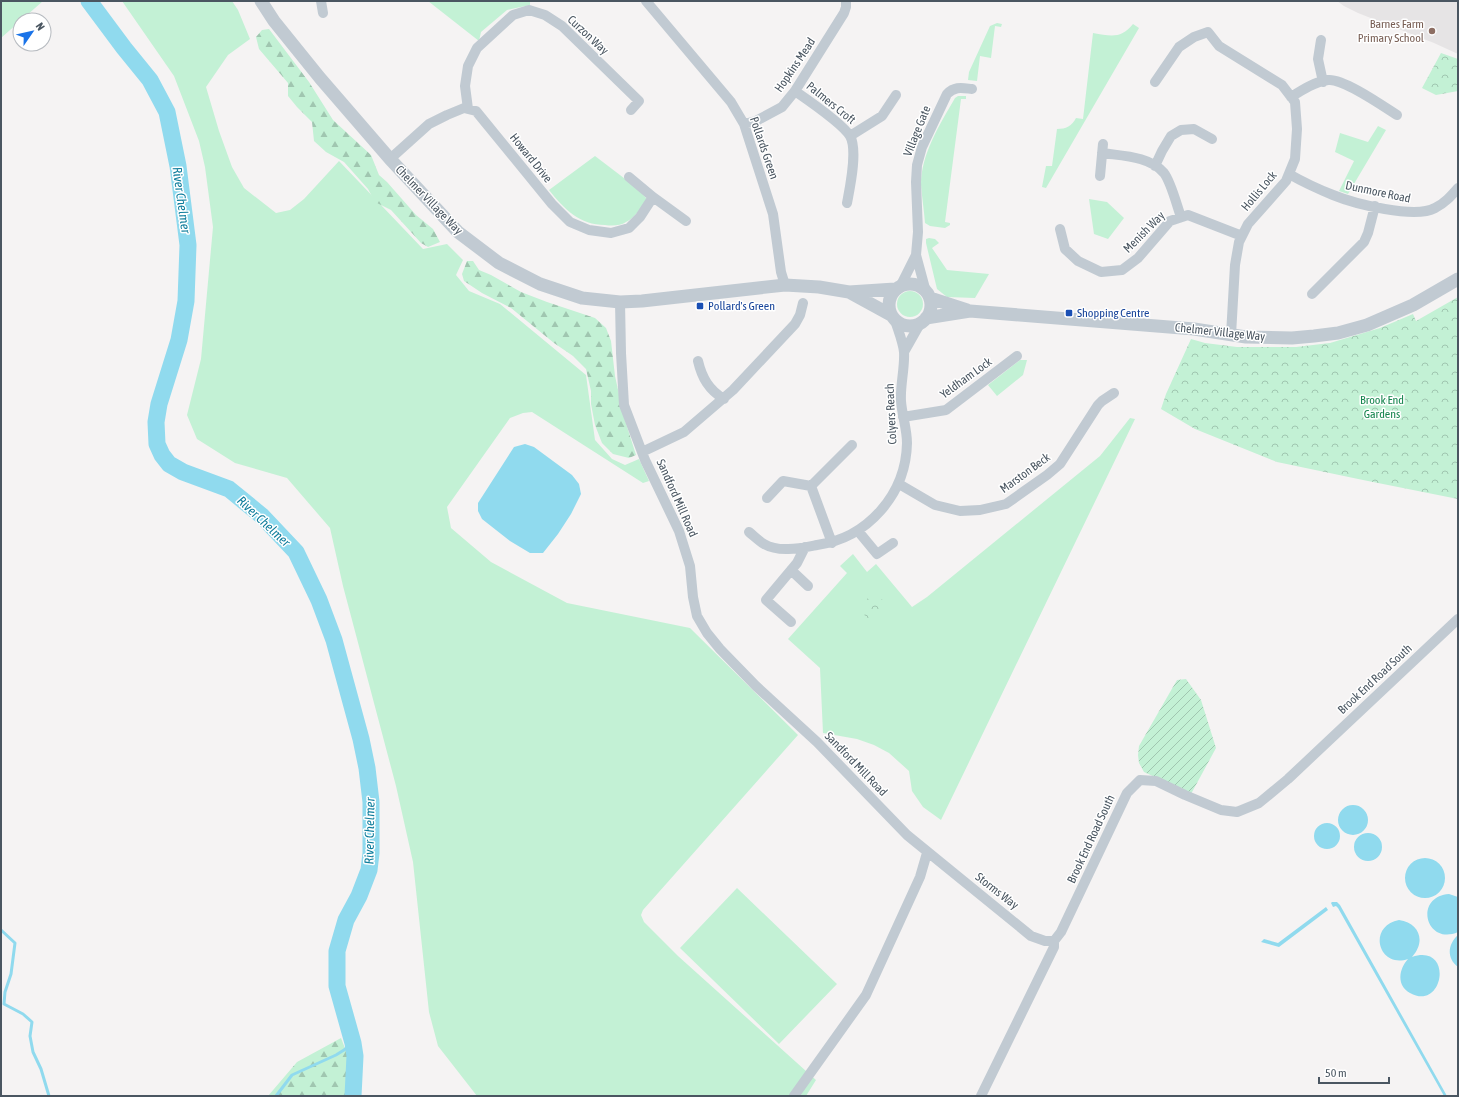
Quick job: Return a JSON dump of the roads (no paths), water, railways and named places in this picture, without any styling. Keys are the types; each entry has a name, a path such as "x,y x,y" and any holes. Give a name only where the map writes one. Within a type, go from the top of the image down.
{"street":[{"name":"Chelmer Village Way","path":"261,1 274,21 320,78 390,159 458,232 499,263 540,284 582,298 620,302 666,299 785,285 820,287 849,292 915,284 921,287 928,295 970,311"},
{"path":"321,1 323,13"},
{"name":"Pollards Green","path":"646,1 731,102 744,124 773,214 781,272 785,285"},
{"name":"Hopkins Mead","path":"744,124 756,121 782,106 795,91 844,13 846,1"},
{"name":"Curzon Way","path":"468,109 466,86 468,66 477,48 513,15 529,10 545,15 562,26 639,101 631,110"},
{"name":"Hollis Lock","path":"1155,82 1179,47 1194,37 1208,32 1219,46 1282,84 1294,102 1297,129 1294,158 1289,174 1286,181 1248,224 1239,242 1235,266 1231,335"},
{"path":"1321,40 1318,59 1323,82"},
{"path":"1291,97 1310,86 1329,80 1348,86 1397,115"},
{"name":"Village Gate","path":"928,295 916,255 918,232 916,182 917,165 922,147 947,94 952,89 957,87 972,89"},
{"name":"Palmers Croft","path":"795,91 828,116 850,136 854,148 852,174 847,203"},
{"name":"Palmers Croft","path":"850,136 882,116 896,95"},
{"path":"390,159 429,124 447,114 464,108 468,109"},
{"name":"Howard Drive","path":"468,109 476,111 552,204 570,222 590,230 611,233 629,228 640,217 653,197"},
{"path":"1155,166 1171,136 1181,130 1194,129 1212,139"},
{"path":"1100,176 1103,149 1131,158 1151,162 1164,173 1181,217"},
{"name":"Dunmore Road","path":"1289,174 1334,196 1394,210 1416,213 1434,209 1449,199 1458,188"},
{"path":"629,177 686,221"},
{"path":"1312,294 1364,242 1375,206"},
{"name":"Menish Way","path":"1060,229 1065,249 1078,261 1101,272 1122,270 1138,258 1170,221 1188,215 1242,236"},
{"name":"Village Gate","path":"898,287 916,255"},
{"name":"Chelmer Village Way","path":"849,292 901,324 908,326 915,325 924,320 970,311 1194,329 1246,337 1292,338 1338,333 1367,325 1399,312 1436,293 1458,279"},
{"path":"893,318 889,308 889,301 891,295 898,287"},
{"path":"924,320 931,305 928,295"},
{"name":"Sandford Mill Road","path":"620,302 624,405 642,452 679,531 690,566 693,597 697,616 707,633 735,665 794,720 907,835 927,853"},
{"name":"Sandford Mill Road","path":"642,452 684,432 733,390 795,324 800,315 803,303"},
{"name":"Colyers Reach","path":"749,532 765,544 781,549 832,543 858,530 875,517 889,500 899,484 905,462 907,441 901,400 904,352 893,318"},
{"name":"Colyers Reach","path":"904,352 924,320"},
{"name":"Yeldham Lock","path":"903,417 946,410 1017,356"},
{"path":"698,361 702,376 706,382 711,389 724,398"},
{"name":"Marston Beck","path":"899,484 936,505 960,511 980,510 1006,504 1060,464 1098,405 1114,393"},
{"path":"812,486 852,444"},
{"path":"767,498 783,481 812,486"},
{"path":"812,486 832,543"},
{"path":"858,530 877,554 893,543"},
{"path":"790,622 766,600 797,563 805,547"},
{"path":"791,570 808,586"},
{"name":"Brook End Road South","path":"981,1096 1054,947 1054,941 1062,932 1127,793 1140,780 1156,781 1221,810 1237,812 1259,803 1288,779 1458,620"},
{"path":"794,1096 866,995 920,877 927,853"},
{"name":"Storms Way","path":"927,853 1031,936 1045,941 1054,941"}],"water":[{"path":"525,444 534,447 572,475 579,484 581,494 571,514 543,553 530,553 510,541 482,519 478,511 478,503 514,447"},
{"path":"1353,805 1359,806 1367,814 1367,826 1359,834 1353,835 1347,834 1339,826 1338,820 1339,814 1347,806"},
{"path":"1327,823 1336,827 1340,836 1336,845 1327,849 1318,845 1314,836 1318,827"},
{"path":"1368,833 1378,837 1382,847 1378,857 1368,861 1358,857 1354,847 1358,837"},
{"path":"1421,858 1429,858 1436,861 1442,867 1445,878 1442,889 1436,895 1429,898 1421,898 1414,895 1408,889 1405,882 1405,874 1408,867 1414,861"},
{"path":"1449,894 1458,897 1458,932 1447,935 1438,932 1432,927 1428,919 1428,911 1431,903 1438,897"},
{"path":"1332,902 1337,902 1340,905 1447,1096 1444,1096 1338,908 1336,906 1333,907"},
{"path":"1326,907 1328,910 1279,947 1261,942 1264,939 1278,943"},
{"path":"1399,920 1412,925 1419,934 1419,945 1412,957 1425,955 1434,959 1439,967 1440,977 1437,986 1431,993 1422,996 1410,993 1406,990 1400,977 1403,967 1408,959 1398,960 1389,958 1380,946 1380,938 1383,930 1389,924"},
{"path":"1458,935 1458,967 1450,955 1450,947"}],"waterway":[{"name":"River Chelmer","path":"89,1 150,80 167,112 178,166 188,245 186,301 179,340 159,404 156,422 157,444 162,455 169,464 183,472 229,489 262,516 296,552 319,600 334,640 361,739 367,768 371,802 371,853 369,870 359,896 346,920 337,951 337,986 353,1043 355,1056 353,1096"},
{"path":"1,930 15,943 11,974 5,992 4,1004 23,1014 32,1022 30,1036 33,1052 41,1069 49,1096"},
{"path":"276,1096 292,1075 336,1055 353,1043"}],"place":[{"name":"Barnes Farm Primary School","path":"1432,31"},
{"name":"Pollard's Green","path":"700,306"},
{"name":"Shopping Centre","path":"1069,313"}],"park label":[{"name":"Brook End Gardens","path":"1382,407"}]}
